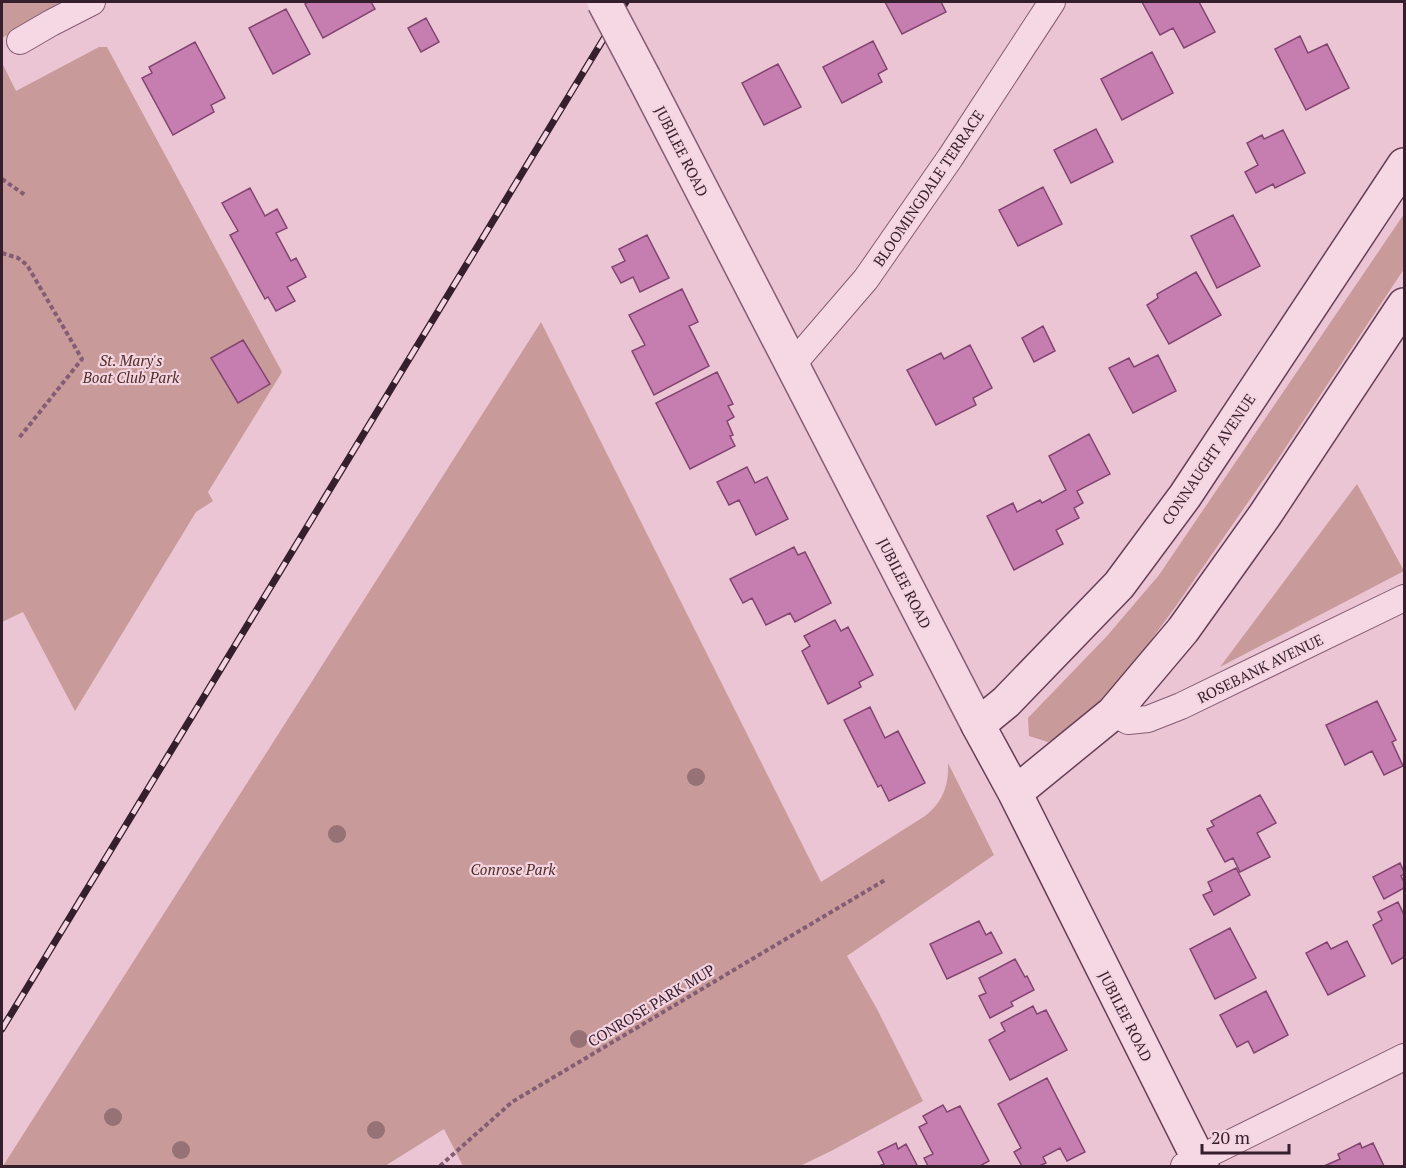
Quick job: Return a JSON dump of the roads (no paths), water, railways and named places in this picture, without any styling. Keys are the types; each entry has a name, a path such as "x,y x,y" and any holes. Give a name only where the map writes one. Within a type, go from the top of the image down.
{"main road":[{"name":"JUBILEE ROAD","path":"604,2 1015,793 1194,1164"},
{"name":"CONNAUGHT AVENUE","path":"978,725 1006,702 1119,585 1185,496 1404,165"},
{"path":"1015,793 1113,713 1183,630 1271,506 1404,305"}],"street":[{"path":"20,41 92,2"},
{"name":"BLOOMINGDALE TERRACE","path":"792,365 866,279 950,158 1052,2"},
{"name":"ROSEBANK AVENUE","path":"1113,713 1128,721 1148,719 1181,706 1404,598"},
{"path":"1194,1164 1404,1056"}],"railway":[{"path":"2,1029 626,2"}],"park label":[{"name":"St. Mary's Boat Club Park","path":"131,368"},
{"name":"Conrose Park","path":"513,869"}]}
